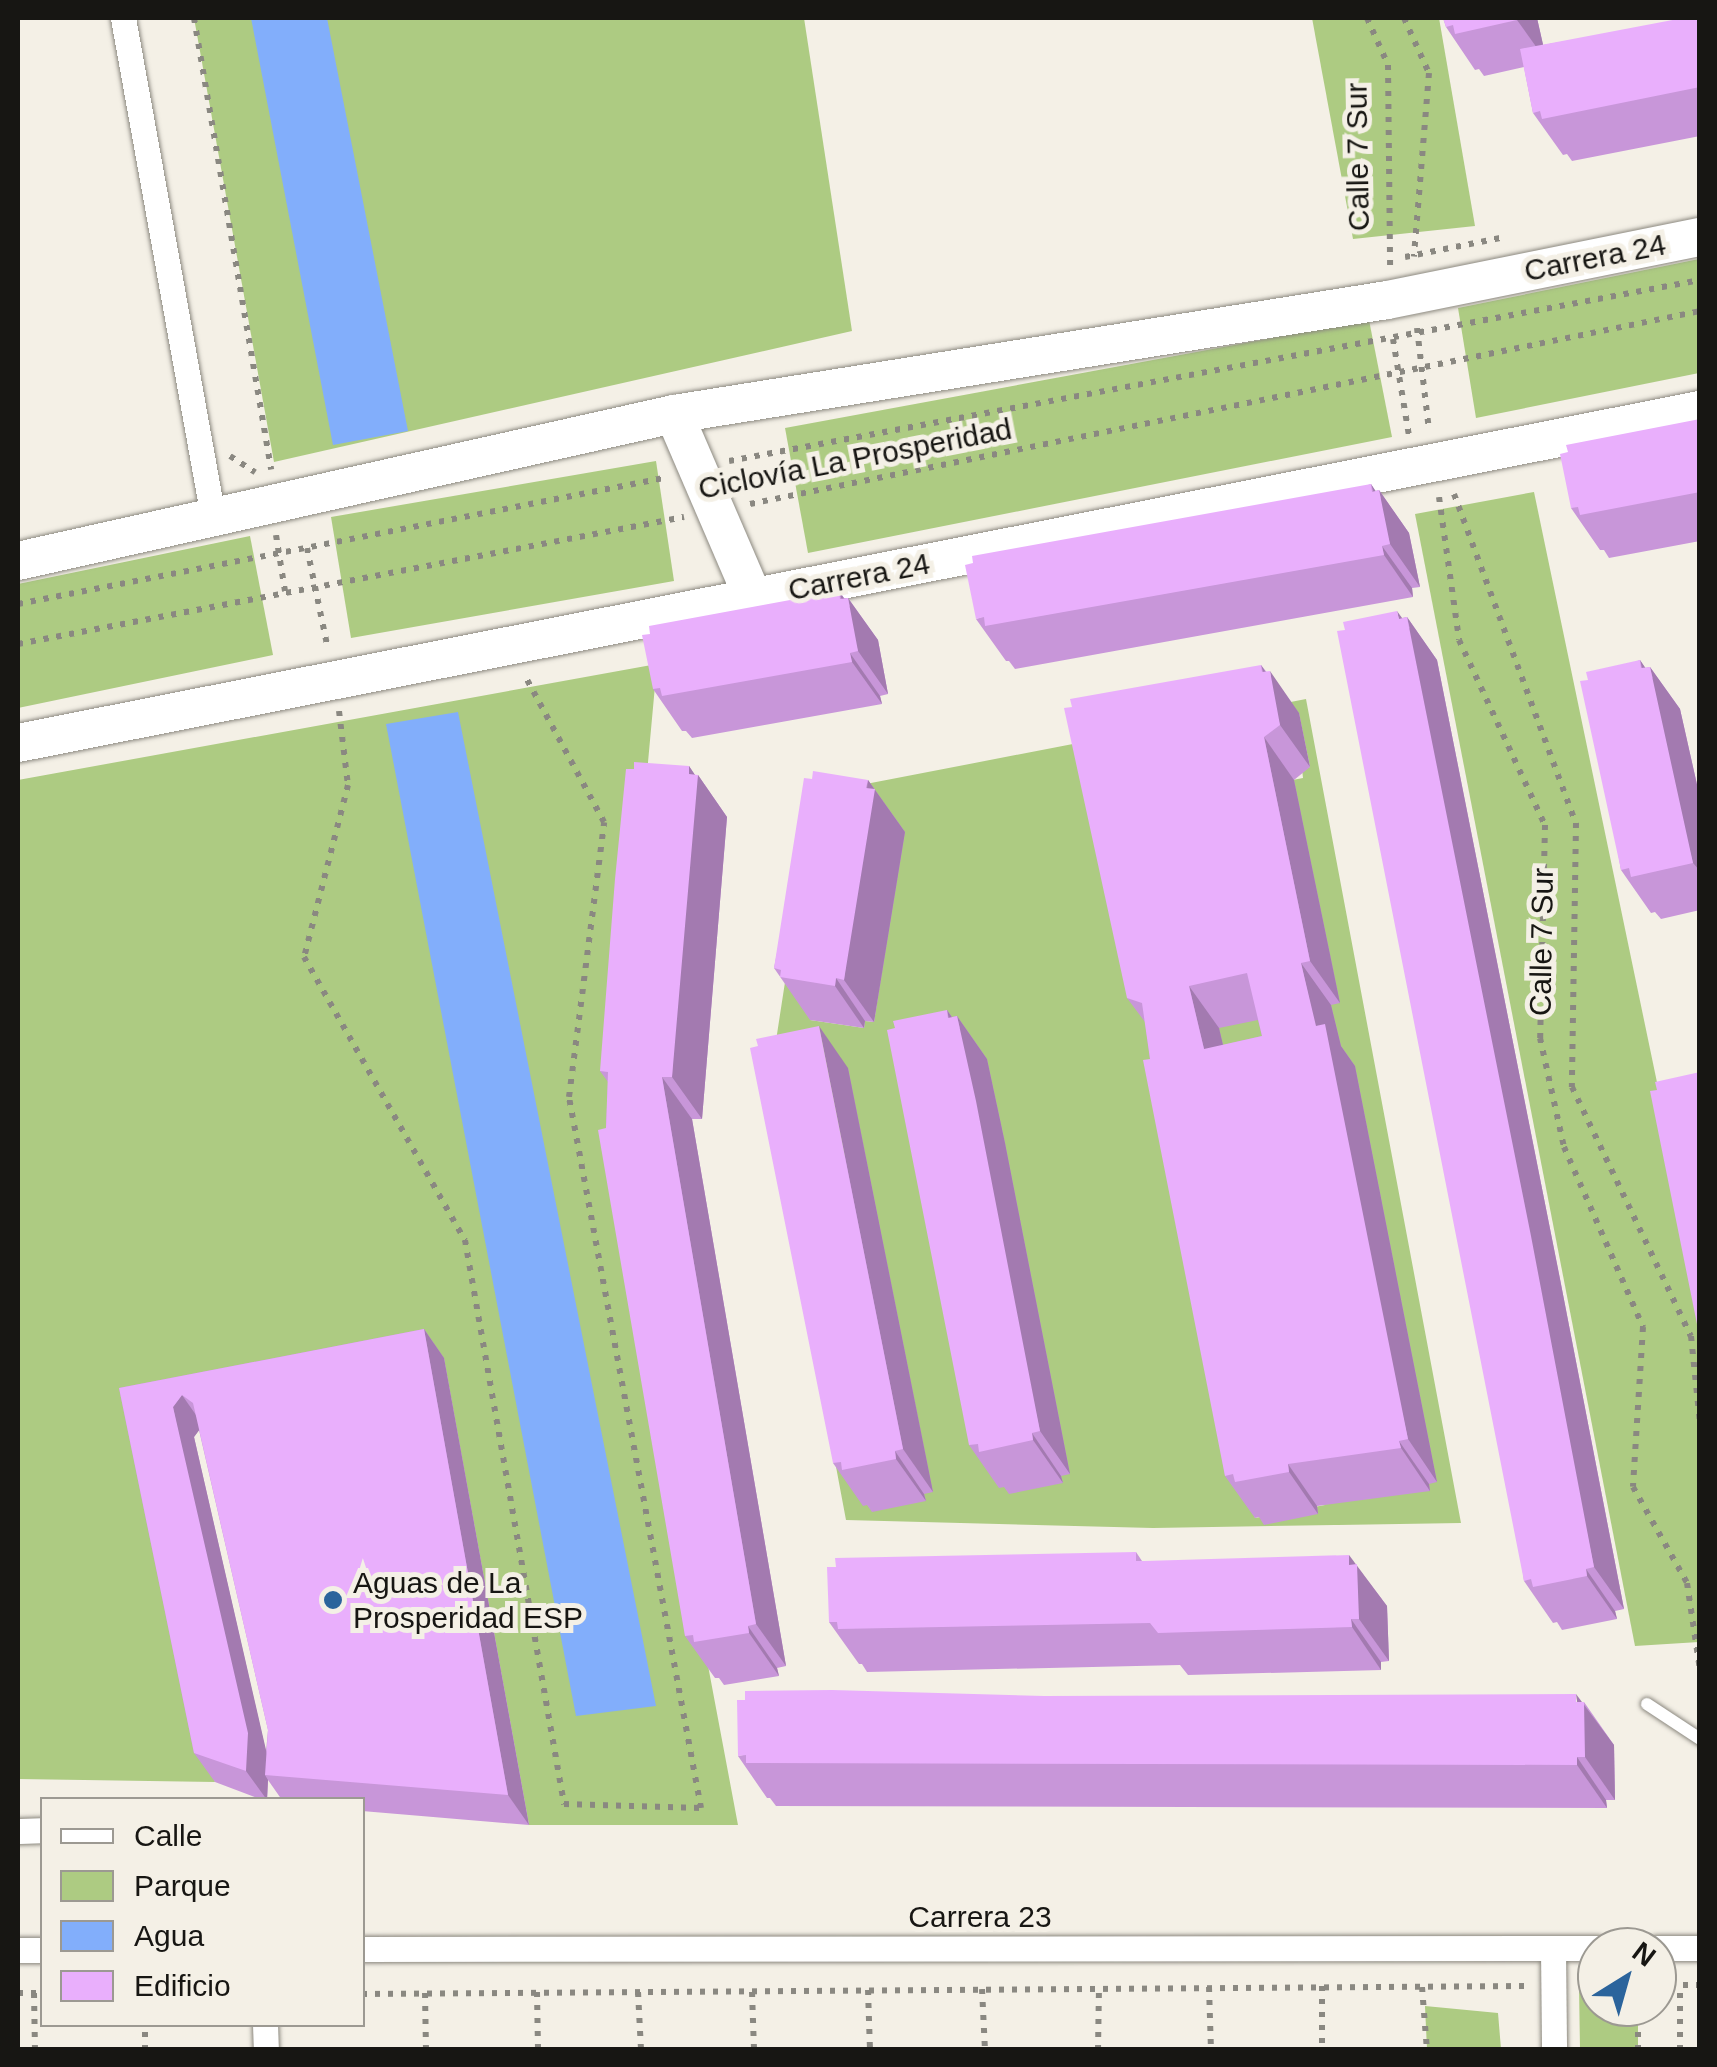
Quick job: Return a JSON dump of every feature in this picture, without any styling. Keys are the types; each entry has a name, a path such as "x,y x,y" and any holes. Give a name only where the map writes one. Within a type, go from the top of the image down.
{"street":[{"path":"122,18 213,517"},
{"name":"Carrera 24","path":"18,561 674,414 1400,297 1700,237"},
{"name":"Carrera 24","path":"18,744 1700,410"},
{"path":"674,414 719,510 753,598"},
{"name":"Carrera 23","path":"365,1950 1577,1948"},
{"path":"1553,1949 1554,2050"}],"lane":[{"path":"1647,1704 1700,1739"}],"path":[{"path":"194,18 274,462 267,478 285,591"},
{"name":"Calle 7 Sur","path":"1367,18 1388,65 1400,297"},
{"path":"1404,18 1429,74 1394,341 1399,371 1433,463"},
{"path":"18,604 701,471 755,452 1418,338 1700,280"},
{"path":"1400,297 1418,338 1423,366 1459,640 1546,826 1540,1038 1564,1147 1644,1327 1633,1487 1687,1583 1700,1670"},
{"name":"Ciclovía La Prosperidad","path":"18,644 719,510 1700,311"},
{"name":"Calle 7 Sur","path":"1433,463 1454,506 1576,823 1572,1087 1690,1336 1700,1423"},
{"path":"307,548 335,680 348,785 304,958 465,1240 564,1804 701,1808 569,1096 604,822 521,669"},
{"path":"1680,2050 1680,1985 1700,1985"},
{"path":"1322,1986 1322,2050"},
{"path":"365,1994 1577,1986"},
{"path":"1209,1987 1211,2050"},
{"path":"1422,1987 1427,2050"},
{"path":"1098,2050 1099,1988"},
{"path":"982,1989 985,2050"},
{"path":"868,1990 870,2050"},
{"path":"537,1992 538,2050"},
{"path":"638,1992 641,2050"},
{"path":"752,1992 754,2050"},
{"path":"18,1993 38,1993 35,2050"},
{"path":"425,1994 426,2050"}],"green space":[{"path":"194,18 804,18 852,331 274,462"},
{"path":"1312,18 1439,18 1475,226 1353,239"},
{"path":"1699,259 1699,373 1476,418 1458,308"},
{"path":"1369,320 1392,437 808,553 785,428"},
{"path":"656,461 674,581 351,638 331,517"},
{"path":"1534,492 1699,1284 1699,1642 1635,1646 1415,514"},
{"path":"250,536 273,655 18,708 18,584"},
{"path":"657,664 612,1155 738,1825 529,1825 444,1359 140,1417 215,1782 18,1779 18,780"},
{"path":"1306,699 1461,1523 1153,1528 846,1520 767,1099 814,794","holes":["1299,714 1310,767 1302,769 1303,778 1219,794","887,937 874,1022 865,1021 864,1028 810,1020","1237,1434 1325,1505 1255,1518"]},
{"path":"1425,2006 1498,2013 1501,2049 1427,2049"},
{"path":"1580,2027 1638,2027 1638,2049 1580,2049"}],"water":[{"path":"251,18 327,18 408,431 333,445"},
{"path":"458,712 656,1706 576,1716 386,724"}],"building":[{"path":"1443,18 1517,20 1455,34 1453,25 1446,27"},
{"path":"1700,18 1700,87 1542,119 1540,111 1533,113 1520,49"},
{"path":"1700,419 1700,492 1580,515 1578,507 1571,508 1560,454 1568,452 1566,445"},
{"path":"1371,484 1372,492 1379,490 1390,544 1382,546 1384,555 985,626 984,617 976,619 965,565 973,563 972,556"},
{"path":"839,591 840,599 848,598 858,651 850,653 852,662 662,696 660,688 653,689 642,635 650,634 649,626"},
{"path":"1397,611 1399,619 1407,617 1594,1567 1586,1569 1587,1576 1533,1587 1531,1579 1524,1581 1337,631 1345,630 1343,622"},
{"path":"1640,660 1641,668 1650,667 1693,863 1631,877 1629,868 1621,870 1580,681 1588,680 1586,672"},
{"path":"1261,665 1262,672 1270,671 1280,725 1264,737 1310,961 1301,963 1316,1026 1325,1024 1408,1439 1399,1441 1401,1448 1288,1464 1289,1472 1235,1482 1233,1474 1225,1476 1143,1060 1150,1059 1142,1003 1127,998 1064,708 1072,707 1070,699","holes":["1247,973 1262,1036 1204,1049 1189,986"]},
{"path":"634,762 689,766 689,774 698,775 672,1077 662,1077 756,1624 748,1626 749,1633 694,1642 693,1635 685,1636 598,1130 606,1128 608,1072 600,1071 626,769 634,769"},
{"path":"813,771 868,780 866,788 875,789 844,980 836,978 835,986 780,977 781,970 774,968 804,778 812,779"},
{"path":"947,1010 948,1018 957,1016 976,1101 1040,1431 1032,1433 1033,1440 979,1452 978,1444 969,1445 887,1030 895,1028 893,1021"},
{"path":"819,1026 903,1449 895,1451 896,1459 842,1470 841,1462 833,1463 750,1048 758,1046 756,1039"},
{"path":"1700,1072 1700,1339 1650,1091 1657,1090 1655,1082"},
{"name":"Aguas de La Prosperidad ESP","path":"424,1329 508,1795 265,1775 268,1730 193,1403 182,1395 173,1407 248,1733 246,1771 194,1753 119,1388"},
{"path":"1136,1552 1136,1561 1349,1555 1349,1565 1357,1564 1359,1619 1351,1619 1352,1627 1158,1633 1150,1623 838,1629 837,1622 829,1622 827,1567 836,1567 835,1558"},
{"path":"745,1691 1044,1696 1576,1694 1576,1702 1584,1702 1585,1757 1577,1757 1577,1765 746,1763 746,1755 738,1756 737,1700 745,1700"}],"place":[{"name":"Aguas de La Prosperidad ESP","path":"333,1600"}]}
